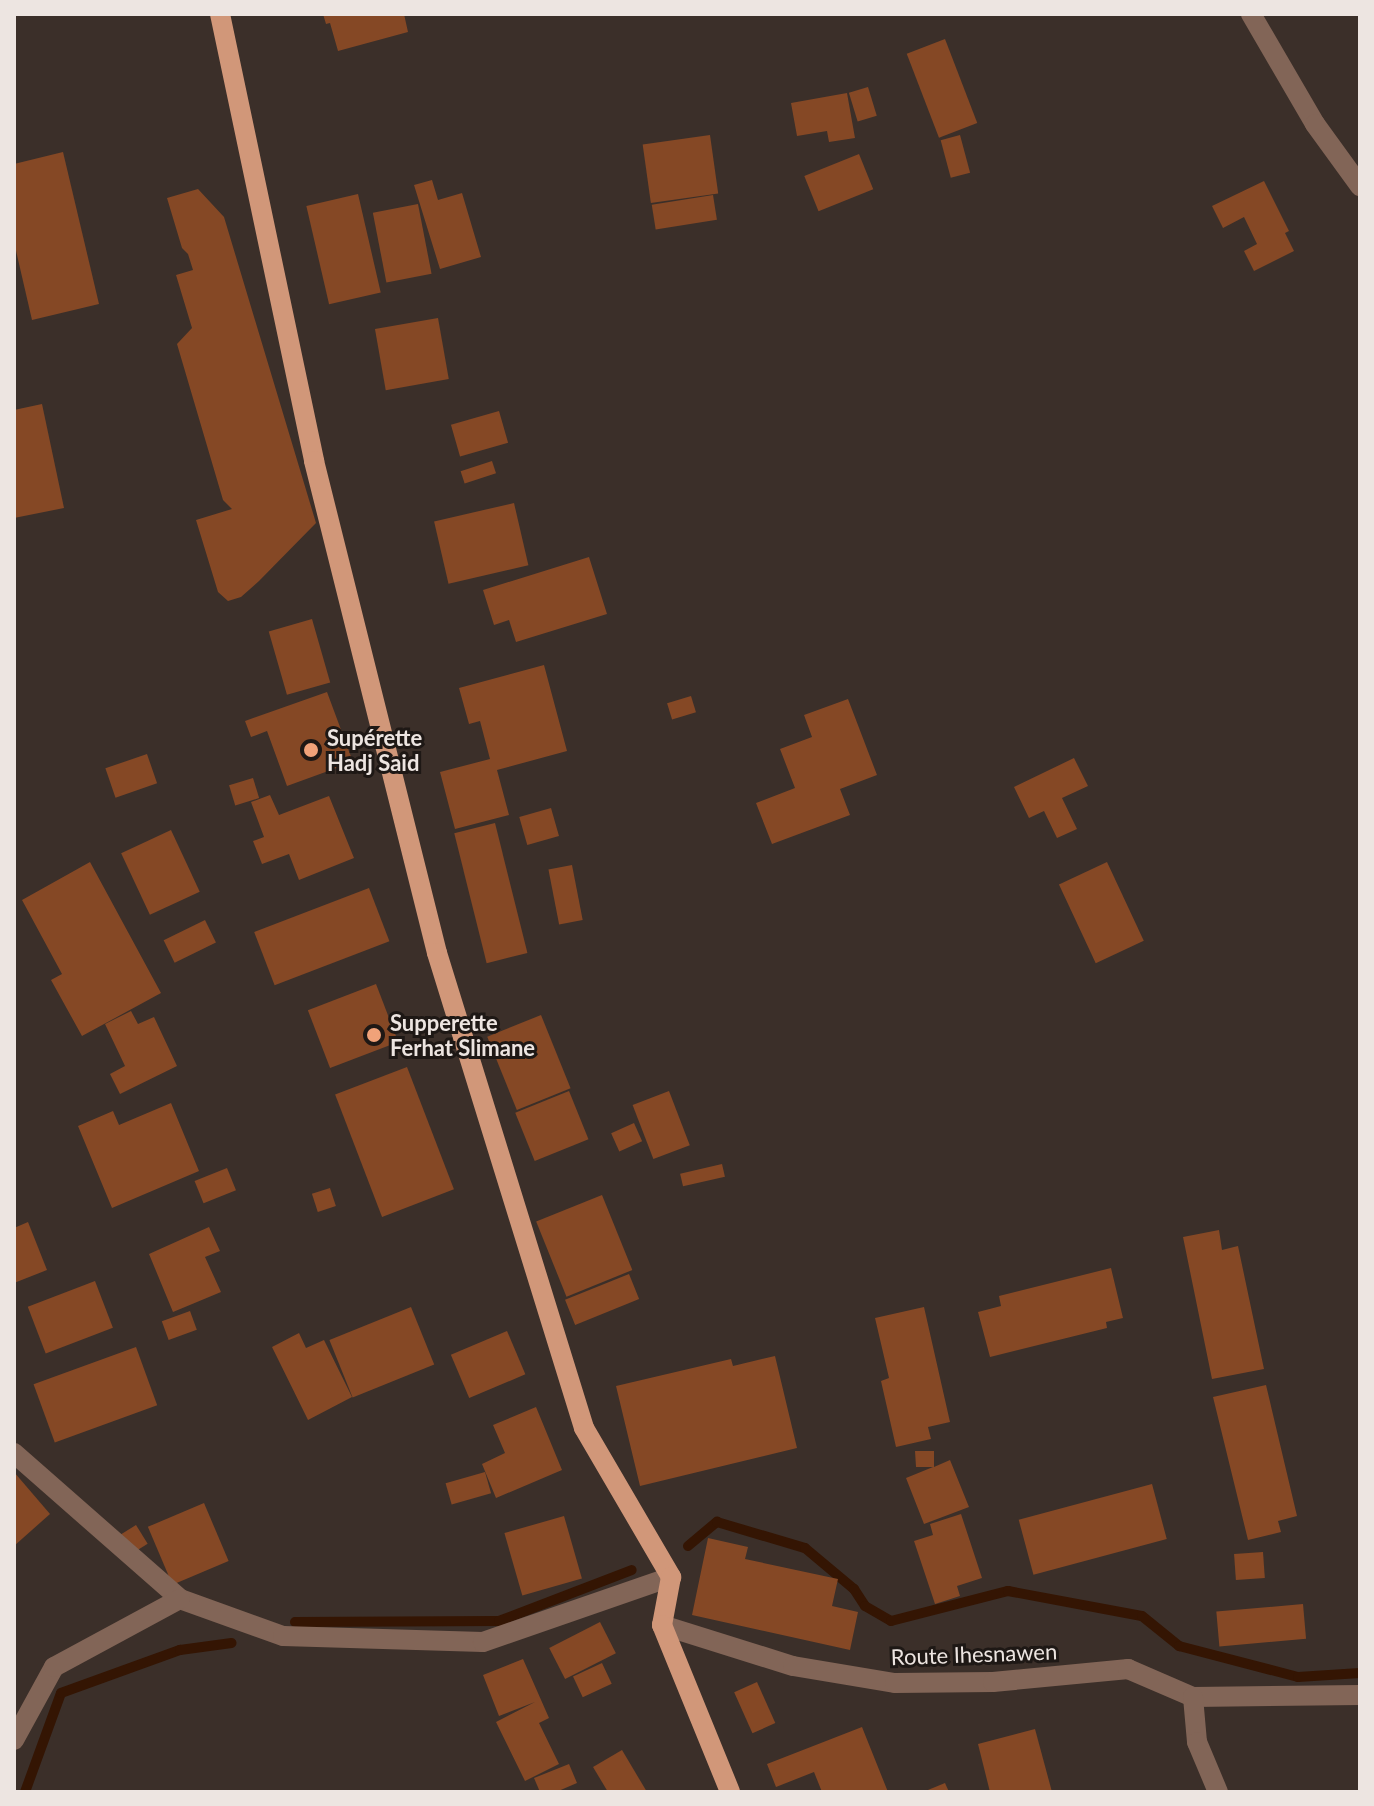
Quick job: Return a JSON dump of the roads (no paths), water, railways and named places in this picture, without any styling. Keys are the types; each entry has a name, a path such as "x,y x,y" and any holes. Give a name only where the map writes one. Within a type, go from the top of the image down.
{"main road":[{"path":"220,14 314,461 437,953 584,1428 671,1577 662,1625 730,1792"}],"street":[{"path":"1251,14 1315,124 1360,186"},
{"path":"14,1453 180,1599 283,1636 483,1642 671,1577"},
{"path":"14,1740 54,1667 180,1599"},
{"name":"Route Ihesnawen","path":"662,1625 793,1666 895,1683 993,1682 1128,1669 1193,1697 1360,1695"},
{"path":"1193,1697 1197,1742 1218,1792"}],"waterway":[{"path":"688,1546 717,1522 805,1548 854,1589 865,1606 891,1621 1008,1591 1142,1616 1179,1646 1298,1677 1360,1673"},
{"path":"295,1622 499,1621 632,1570"},
{"path":"25,1792 61,1693 180,1650 232,1643"}],"place":[{"name":"Supérette Hadj Said","path":"311,750"},
{"name":"Supperette Ferhat Slimane","path":"374,1035"}]}
